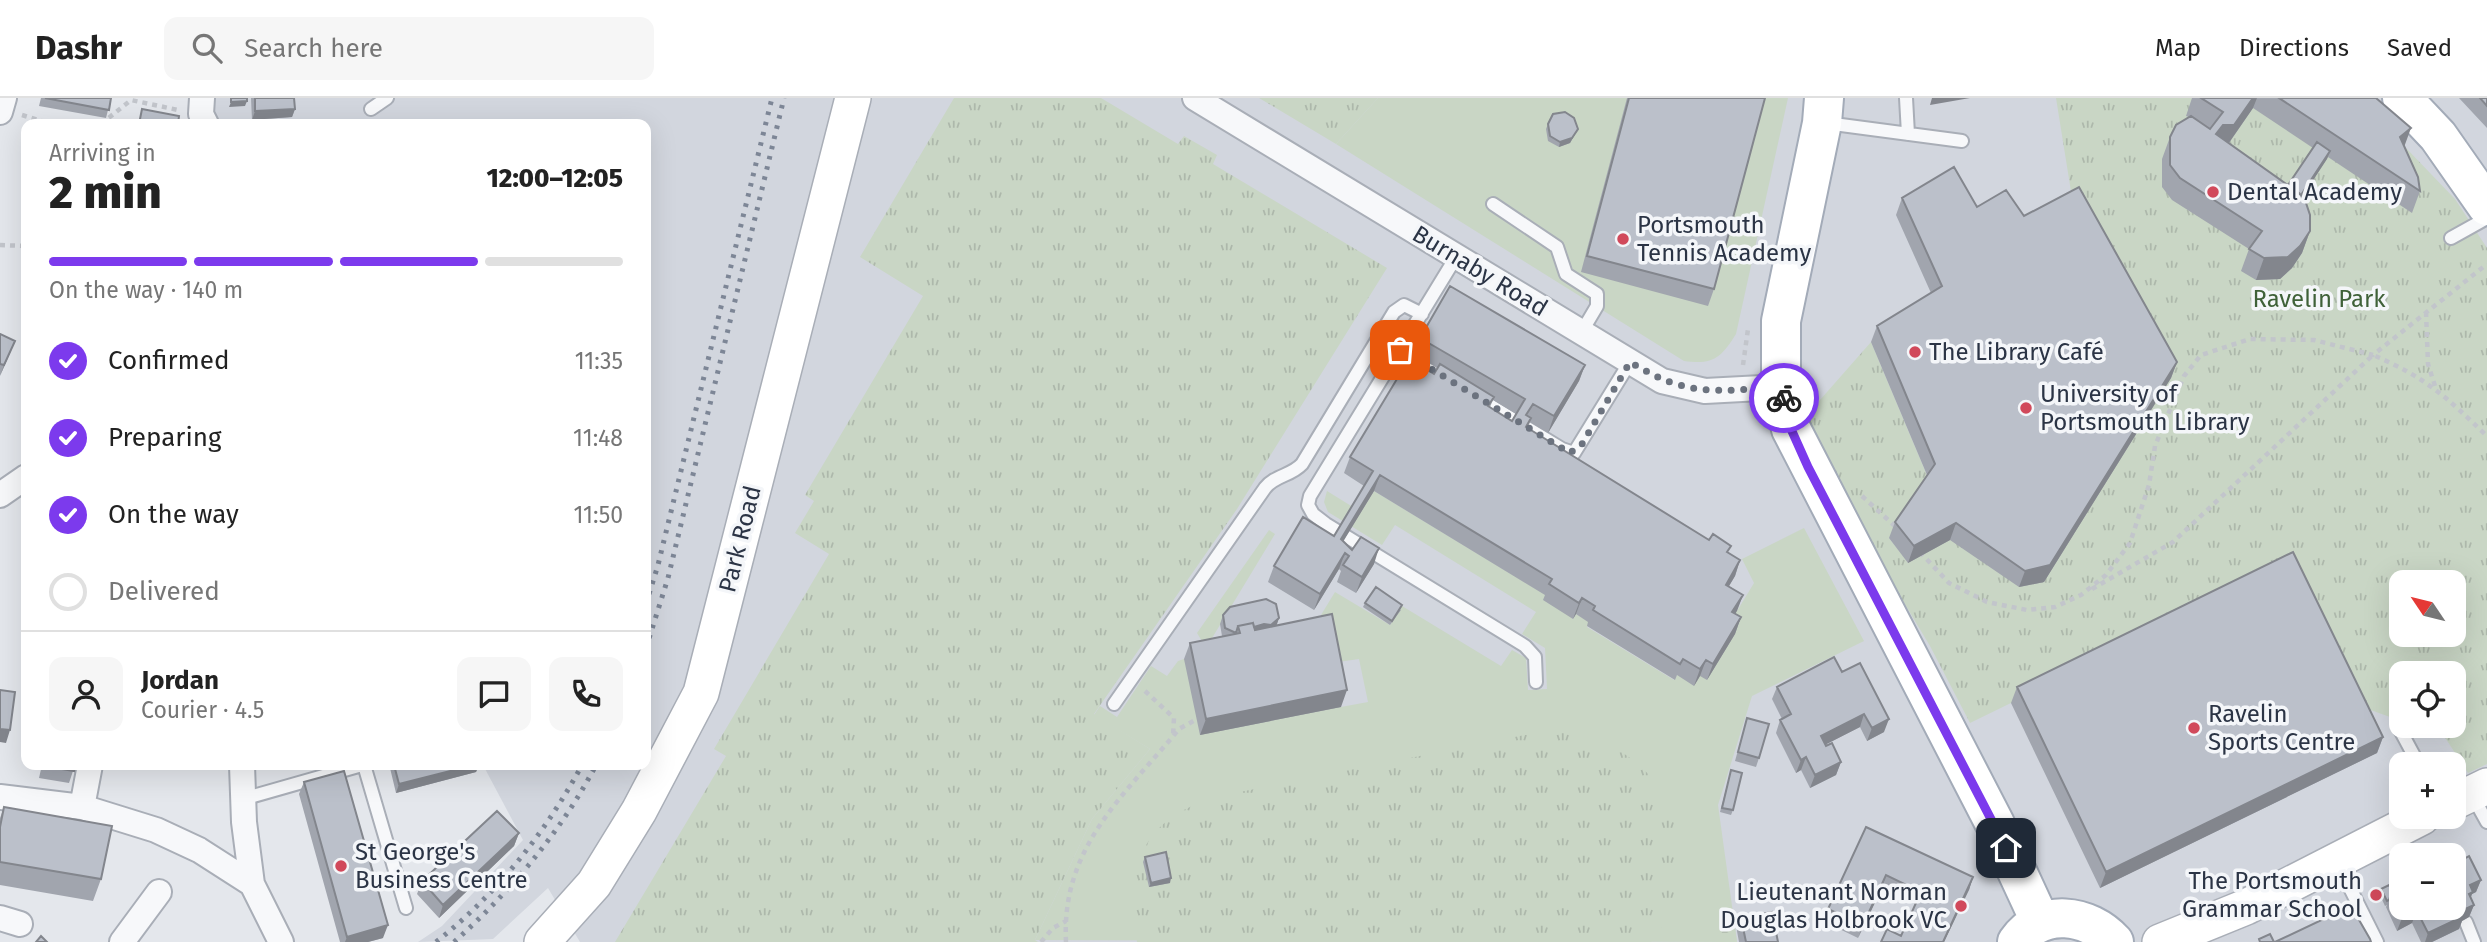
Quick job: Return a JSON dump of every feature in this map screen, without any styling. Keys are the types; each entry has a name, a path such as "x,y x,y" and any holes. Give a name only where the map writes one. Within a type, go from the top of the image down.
{"main road":[{"path":"2402,98 2438,136 2487,206"},
{"path":"1823,110 1781,321 1781,387 1791,429 1808,467 1995,824 2029,932 2064,917 2102,929 2114,942"}],"street":[{"path":"0,112 4,98"},
{"name":"Park Road","path":"541,942 594,884 639,811 701,693 853,98"},
{"name":"Burnaby Road","path":"1195,98 1662,382 1705,391 1781,387"},
{"path":"0,495 21,480"},
{"path":"82,807 89,770"},
{"path":"242,770 252,884 281,942"},
{"path":"0,797 82,807 156,830 200,850 252,884"},
{"path":"2160,942 2246,907 2398,829"},
{"path":"122,942 159,892"}],"lane":[{"path":"371,108 387,98"},
{"path":"1906,98 1908,134"},
{"path":"1823,110 1908,134 1962,142"},
{"path":"1493,204 1557,247 1566,274 1597,294 1597,306 1581,332"},
{"path":"2452,238 2487,218"},
{"path":"1457,257 1310,496 1309,510 1326,524 1525,646 1535,657 1536,682"},
{"path":"1114,704 1265,488 1274,479 1292,474 1301,464 1394,312 1404,305 1422,314"},
{"path":"1400,350 1566,452 1574,453 1630,362"},
{"path":"243,799 345,770"},
{"path":"365,770 406,908"},
{"path":"2337,860 2377,942"},
{"path":"2466,922 2474,942"}],"path":[{"path":"107,119 131,100 203,112"},
{"path":"0,245 21,246"},
{"path":"1916,547 1949,583 1987,602 2027,610 2055,607 2081,595 2173,542 2373,355 2487,264"},
{"path":"2427,312 2427,352 2435,387"},
{"path":"2081,595 2106,575 2130,543 2149,485 2155,446 2184,376 2201,355 2250,339 2314,340 2373,355 2411,371 2435,387 2487,436"},
{"path":"1854,489 1902,532"},
{"path":"1132,678 1174,718 1173,737"},
{"path":"1066,942 1066,921 1074,877 1090,837 1108,811 1184,724 1196,719"},
{"path":"1041,942 1053,928 1066,921"}],"shaded area":[{"path":"202,98 2487,98 2487,942 580,942 548,888 493,939 418,942 442,926 523,840 486,770 651,770 651,119 205,119"}],"green space":[{"path":"954,98 1101,98 1178,144 1184,136 1217,155 1213,164 1387,268 1237,509 1094,714 1150,749 1092,819 1035,940 1038,942 615,942 726,756 714,749 829,554 795,533 814,501 805,495 923,296 860,257"},
{"path":"1259,98 1378,98 1336,144"},
{"name":"Portsmouth Tennis Academy","path":"1378,98 1788,98 1736,334 1731,342 1721,354 1709,361 1684,361 1336,144"},
{"name":"Ravelin Park","path":"2056,98 2358,98 2455,199 2487,248 2487,764 2468,773 2466,752 2454,752 2445,738 2466,738 2466,661 2389,661 2389,717 2354,704 2011,703 1970,723 1930,646 1885,571 1805,417 1871,342 1929,480 1889,538 1908,562 2073,204"},
{"path":"1327,491 1361,512 1374,491 1546,595 1573,619 1576,614 1590,622 1587,627 1674,680 1720,601 1737,611 1754,583 1742,559 1804,528 1864,641 1752,696 1718,805 1737,942 1035,940 1092,819 1150,749 1094,715 1100,706 1117,717 1151,666 1167,676 1178,661 1184,659 1341,707 1368,702 1359,659 1338,662 1329,621 1321,615 1335,592 1390,625 1402,606 1501,666 1512,650 1526,658 1528,690 1547,689 1545,648 1522,634 1536,612 1395,525 1382,545 1328,512 1324,502"},
{"path":"1269,530 1275,534 1206,648 1197,633"},
{"path":"1550,730 1589,737 1622,753 1650,776 1669,804 1680,837 1681,872 1672,907 1651,942 1137,942 1134,888 1138,866 1146,846 1158,829 1175,815 1225,795"},
{"path":"1733,916 1737,942 1716,942 1716,941"}],"building":[{"path":"45,98 111,98 109,110"},
{"path":"231,98 247,98 247,101 231,102"},
{"path":"255,98 294,98 295,109 255,111"},
{"path":"1629,98 1765,98 1714,289 1587,256"},
{"path":"2201,98 2253,98 2234,125 2223,125 2216,134 2305,200 2310,215 2310,231 2288,257 2264,258 2249,249 2262,231 2180,178 2170,165 2170,137 2176,125 2191,116 2210,129 2223,112"},
{"path":"2279,98 2376,98 2411,128 2400,137 2418,177 2420,191"},
{"path":"142,109 179,116 179,119 140,119"},
{"path":"1565,112 1574,118 1578,129 1572,138 1560,142 1550,136 1548,124 1553,114"},
{"path":"2317,142 2330,151 2301,195 2288,185"},
{"name":"University of Portsmouth Library","path":"1954,167 1977,207 2006,190 2024,216 2079,187 2177,362 2050,565 2025,571 1956,523 1914,546 1895,522 1935,464 1877,326 1942,286 1902,198"},
{"path":"1450,286 1585,365 1554,416 1533,404 1526,415 1531,418 1526,427 1709,540 1713,534 1731,546 1727,552 1740,560 1726,585 1743,595 1732,612 1741,617 1713,664 1706,660 1700,669 1683,659 1680,664 1593,610 1595,606 1582,598 1579,603 1549,584 1552,579 1380,475 1341,539 1352,550 1361,537 1379,548 1362,577 1343,565 1349,556 1345,553 1320,594 1274,566 1303,517 1334,536 1373,471 1350,457 1409,359 1434,374 1440,364 1494,397 1488,406 1512,421 1525,399 1420,338"},
{"path":"0,334 15,341 4,365 0,364"},
{"name":"Ravelin Sports Centre","path":"2293,552 2383,737 2106,872 2017,687"},
{"path":"1376,587 1402,605 1392,621 1365,603"},
{"path":"1266,599 1276,604 1279,618 1271,625 1254,627 1253,623 1238,626 1236,633 1225,628 1223,615 1230,607"},
{"path":"1332,614 1347,690 1206,719 1190,643 1240,633 1238,626 1253,623 1255,630"},
{"path":"1834,657 1842,672 1860,663 1889,719 1872,728 1864,714 1821,736 1826,746 1832,743 1841,762 1815,775 1806,757 1801,760 1780,720 1791,714 1777,687"},
{"path":"0,690 15,692 10,730 0,729"},
{"path":"1747,718 1769,724 1759,758 1738,752"},
{"path":"395,770 454,770 399,784"},
{"path":"1731,770 1742,773 1733,810 1722,808"},
{"name":"St George's Business Centre","path":"344,771 388,925 347,937 304,782"},
{"path":"4,807 112,826 101,879 0,862 0,827"},
{"path":"497,811 519,833 443,905 422,881"},
{"path":"1866,827 1973,877 1943,942 1881,942 1887,929 1901,936 1921,892 1886,875 1863,925 1828,909"},
{"path":"1166,852 1171,878 1151,883 1145,857"},
{"path":"2469,856 2481,880 2470,885 2473,892 2469,894 2474,905 2466,909 2466,858"},
{"path":"2389,885 2389,900 2387,901 2381,889"},
{"path":"2351,906 2371,942 2275,942"},
{"path":"1772,912 1778,942 1746,942 1741,918"},
{"path":"2422,920 2456,920 2428,933"},
{"path":"2270,934 2274,942 2260,942 2259,939"},
{"path":"41,936 47,942 36,942"}],"railway":[{"path":"651,588 772,98"},
{"path":"651,632 668,578 784,98"},
{"path":"436,942 479,904 518,861 536,838 579,770"},
{"path":"454,942 495,903 533,860 567,814 593,770"}],"way so far":[{"path":"1400,350 1570,453 1574,453 1582,444 1630,362 1662,382 1705,391 1781,387 1784,398"}],"place":[{"name":"Dental Academy","path":"2213,192"},
{"name":"Portsmouth Tennis Academy","path":"1623,239"},
{"name":"The Library Café","path":"1915,352"},
{"name":"University of Portsmouth Library","path":"2026,408"},
{"name":"Ravelin Sports Centre","path":"2194,728"},
{"name":"St George's Business Centre","path":"341,866"},
{"name":"The Portsmouth Grammar School","path":"2376,895"},
{"name":"Lieutenant Norman Douglas Holbrook VC","path":"1961,906"}],"route":[{"path":"1784,398 1791,429 1808,467 2006,848"}]}
